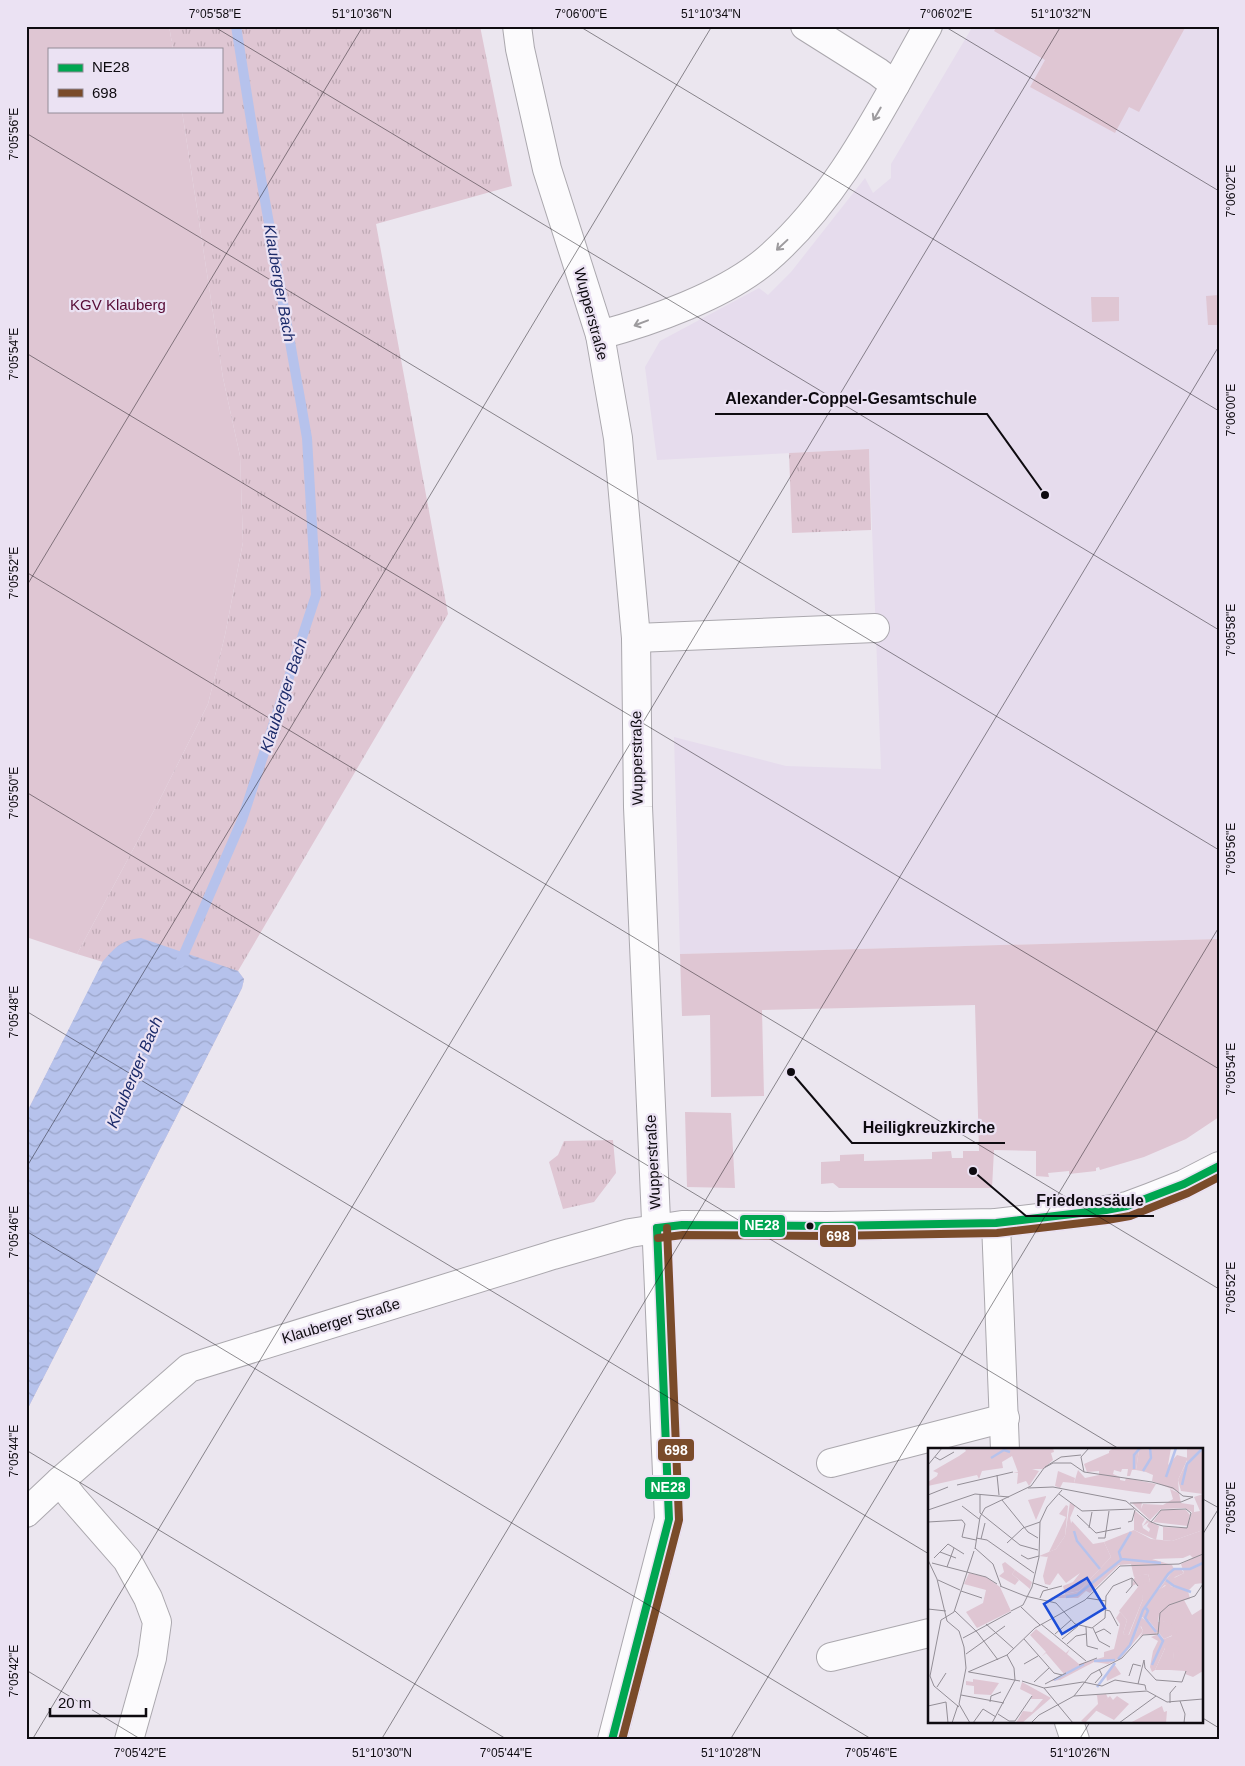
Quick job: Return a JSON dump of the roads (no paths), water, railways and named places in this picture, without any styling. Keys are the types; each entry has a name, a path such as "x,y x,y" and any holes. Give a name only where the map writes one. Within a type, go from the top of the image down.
{"street":[{"name":"Wupperstraße","path":"517,26 520,48 547,169 600,335 618,438 636,638 638,807 669,1519 612,1740"},
{"path":"805,26 878,72 894,85"},
{"path":"600,335 631,327 685,306 742,277 764,262 796,231 827,194 856,151 928,26"},
{"path":"636,638 875,628"},
{"name":"Klauberger Straße","path":"26,1513 189,1368 553,1255 630,1233 682,1225 996,1224 1106,1210 1127,1206 1184,1184 1219,1166"},
{"path":"996,1224 1005,1448"},
{"path":"831,1463 1004,1418"},
{"path":"60,1481 127,1560 148,1598 157,1622 152,1658 129,1740"},
{"path":"831,1657 928,1633"},
{"path":"1070,1724 1075,1740"}],"water":[{"path":"141,938 238,971 244,979 242,988 26,1412 26,1114 103,961 119,945 128,940"}],"waterway":[{"name":"Klauberger Bach","path":"180,963 242,820 316,595 307,438 236,26"}],"place":[{"name":"Alexander-Coppel-Gesamtschule","path":"1045,495"},
{"name":"Heiligkreuzkirche","path":"791,1072"},
{"name":"Friedenssäule","path":"973,1171"}],"park label":[{"name":"KGV Klauberg","path":"118,305"}]}
